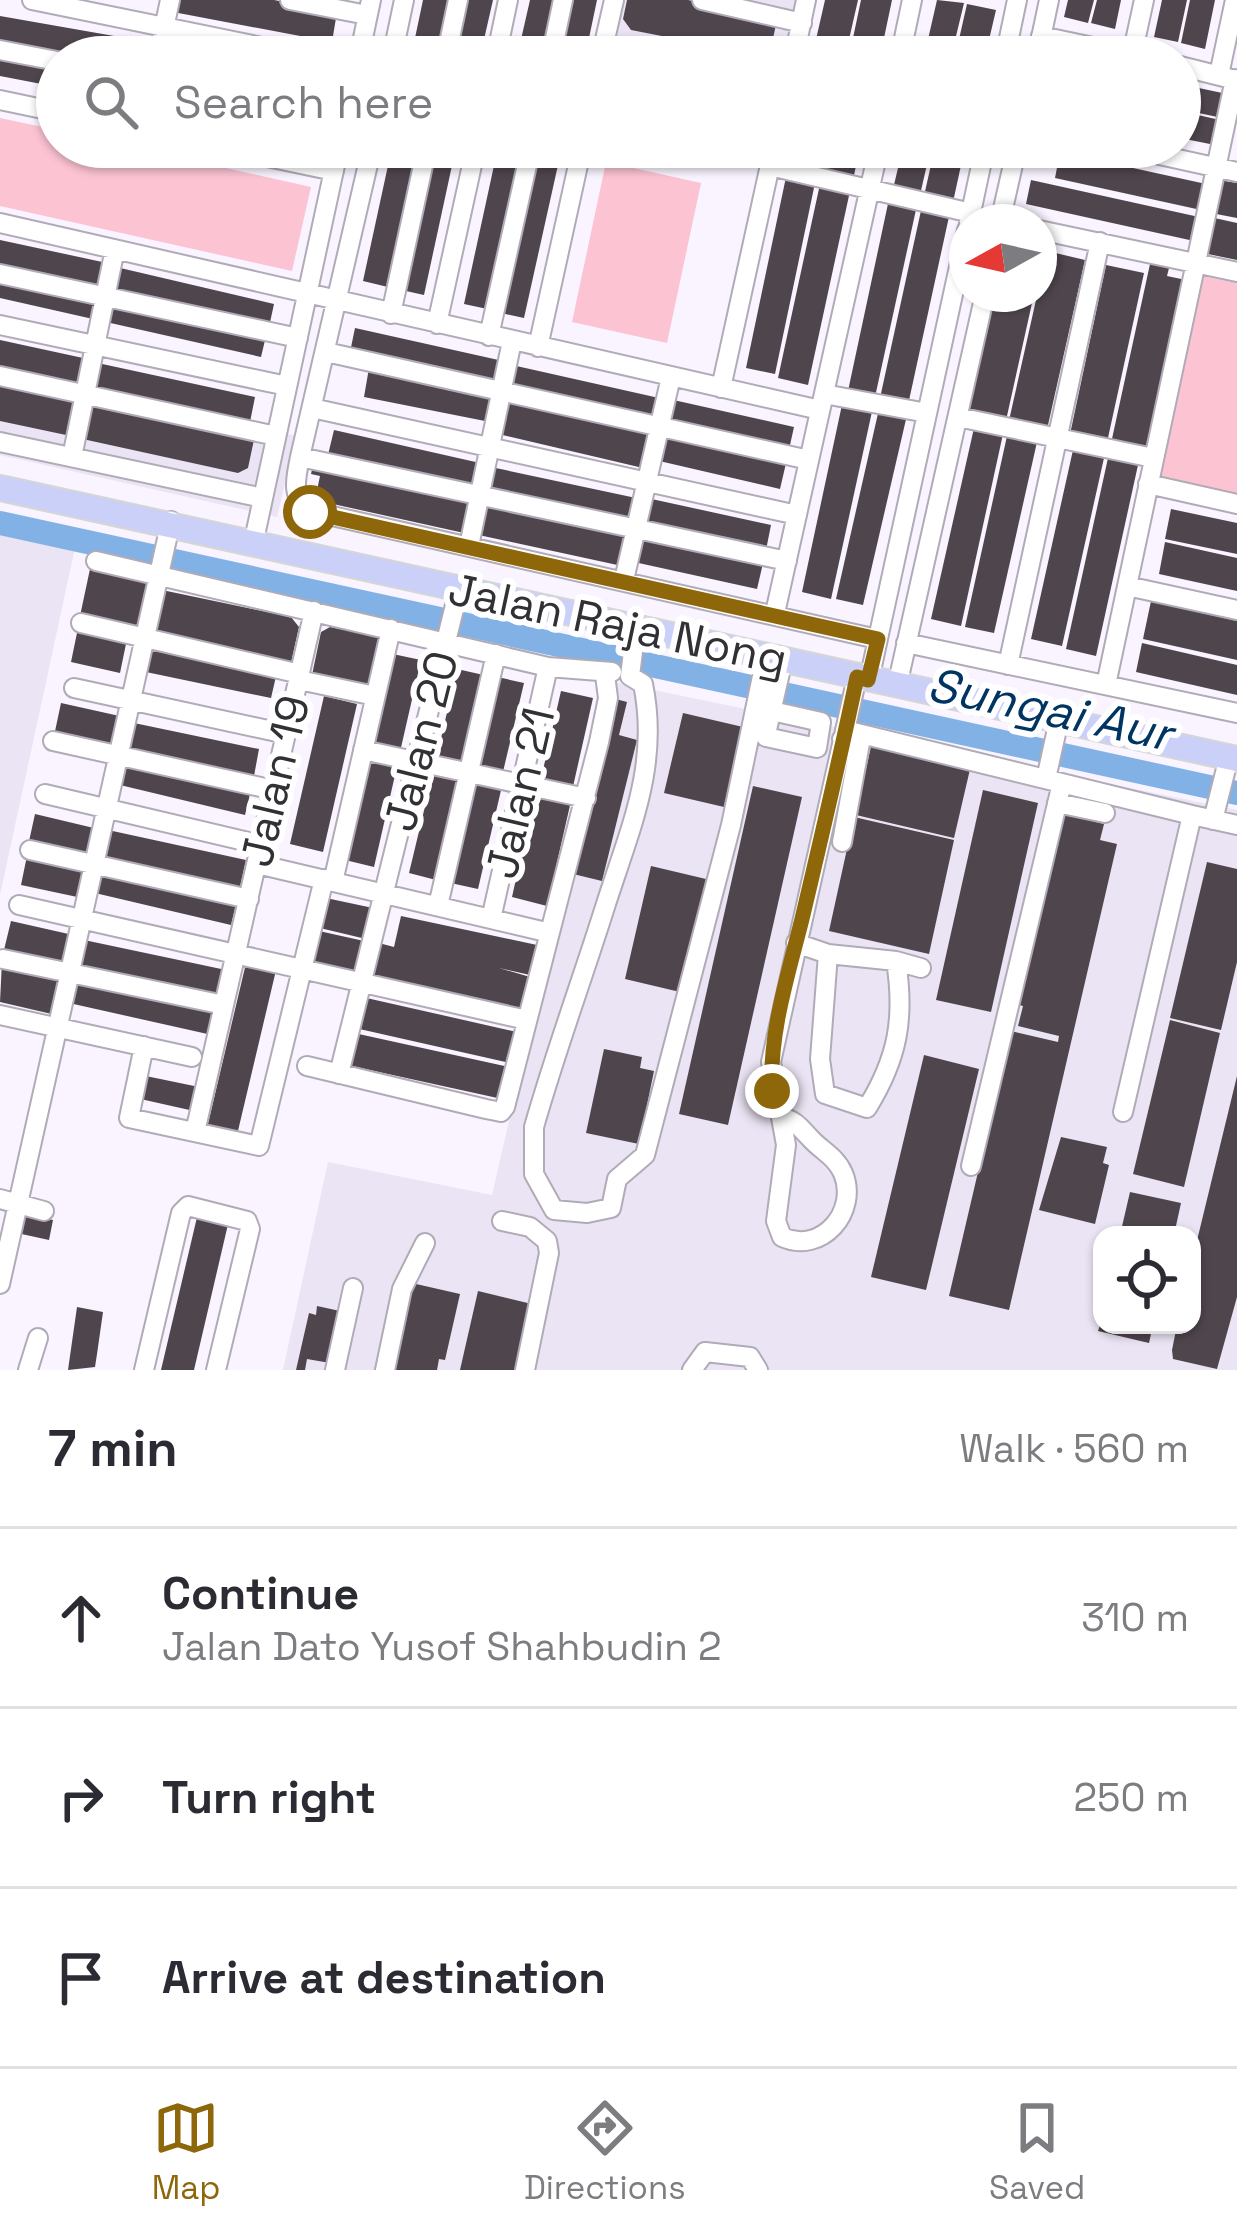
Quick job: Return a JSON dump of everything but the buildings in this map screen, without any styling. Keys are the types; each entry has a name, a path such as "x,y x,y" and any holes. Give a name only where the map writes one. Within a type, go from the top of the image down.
{"main road":[{"name":"Jalan Raja Nong","path":"0,488 254,540 452,617 766,672 854,714 898,686 1233,758"}],"street":[{"path":"32,0 209,36"},
{"path":"163,36 170,0"},
{"path":"290,0 369,8"},
{"path":"396,36 404,0"},
{"path":"450,36 458,0"},
{"path":"500,36 508,0"},
{"path":"555,36 563,0"},
{"path":"606,36 614,0"},
{"path":"702,0 802,22"},
{"path":"799,36 806,0"},
{"path":"904,36 912,0"},
{"path":"1009,36 1017,0"},
{"path":"1041,36 1049,0"},
{"path":"1139,36 1144,0"},
{"path":"1106,685 1215,167 1230,78 1235,0"},
{"path":"0,50 36,57"},
{"path":"0,100 36,108"},
{"path":"1201,164 1237,172"},
{"path":"320,168 334,171"},
{"path":"254,540 335,168"},
{"path":"367,168 294,487 300,505 310,512 878,639"},
{"path":"391,314 422,168"},
{"path":"436,324 471,168"},
{"path":"489,336 526,168"},
{"path":"538,347 577,168"},
{"path":"721,388 770,168"},
{"path":"805,168 949,216"},
{"path":"775,614 875,168"},
{"path":"973,204 981,168"},
{"path":"1005,204 1013,168"},
{"path":"0,223 721,388 927,413"},
{"path":"1057,234 1237,272"},
{"path":"1008,665 1100,242"},
{"path":"72,457 116,249"},
{"path":"0,274 298,338"},
{"path":"781,1117 796,1121 835,1160 845,1178 841,1212 819,1241 806,1245 782,1237 776,1221 787,1160 771,1062 796,943 854,714 878,639 949,312"},
{"path":"898,686 981,312"},
{"path":"0,325 287,386"},
{"path":"469,546 512,341"},
{"path":"326,352 809,460"},
{"path":"0,376 276,436"},
{"path":"624,580 671,377"},
{"path":"312,408 797,514"},
{"path":"958,417 1153,458"},
{"path":"0,442 263,498"},
{"path":"300,458 787,561"},
{"path":"1148,484 1237,504"},
{"path":"0,1284 9,1201 59,1028 172,521"},
{"path":"96,561 163,564 314,611 391,629 452,617 496,654 604,675"},
{"path":"1126,586 1237,610"},
{"name":"Jalan 19","path":"195,1132 314,611"},
{"name":"Jalan 20","path":"339,1073 452,617"},
{"path":"82,623 375,696"},
{"path":"144,1046 128,1118 259,1146 391,629"},
{"path":"906,643 1237,713"},
{"path":"632,648 634,681 643,684 649,710 647,772 633,836 534,1127 534,1174 554,1210 587,1213 611,1208 616,1178 644,1155 766,672"},
{"path":"604,675 632,648"},
{"path":"438,906 496,654"},
{"name":"Jalan 21","path":"491,919 548,667"},
{"path":"766,672 775,700"},
{"path":"307,1066 501,1112 512,1096 546,932 554,925 586,798 608,698 604,675"},
{"path":"74,688 286,734"},
{"path":"854,714 1054,781 1237,825"},
{"path":"842,842 854,714"},
{"path":"971,1166 1057,803 1059,721"},
{"path":"53,741 274,790"},
{"path":"363,750 586,798"},
{"path":"1213,820 1233,758"},
{"path":"45,794 259,854 328,880 546,932"},
{"path":"1057,803 1105,813"},
{"path":"1123,1112 1192,815"},
{"path":"31,850 249,899"},
{"path":"19,905 527,1020"},
{"path":"796,943 828,954 921,968"},
{"path":"828,954 820,1059 825,1094 855,1108 867,1108 895,1056 902,999 896,961"},
{"path":"3,959 224,1006"},
{"path":"0,1015 192,1057"},
{"path":"9,1201 44,1210"},
{"path":"144,1370 181,1213 188,1206 247,1221 250,1229 216,1370"},
{"path":"502,1222 530,1227 547,1240 545,1282 525,1370"},
{"path":"385,1370 402,1289 425,1243"},
{"path":"335,1370 353,1288"},
{"path":"28,1370 38,1338"},
{"path":"692,1370 705,1352 725,1350 750,1357 758,1370"}],"shaded area":[{"path":"619,0 802,0 794,36 611,36"},
{"path":"0,118 36,126 36,168 226,168 311,187 292,271 0,206"},
{"path":"605,168 633,168 701,183 667,343 572,322"},
{"path":"1202,276 1237,283 1237,498 1158,481"},
{"path":"0,371 296,436 277,517 0,455"},
{"path":"0,531 75,548 0,895"},
{"path":"610,681 1237,810 1237,1370 283,1370 328,1162 492,1195"}],"waterway":[{"name":"Sungai Aur","path":"0,523 1237,793"}],"route":[{"path":"310,512 878,639 868,680 857,677 842,740 781,1007 771,1062 772,1091"}]}
